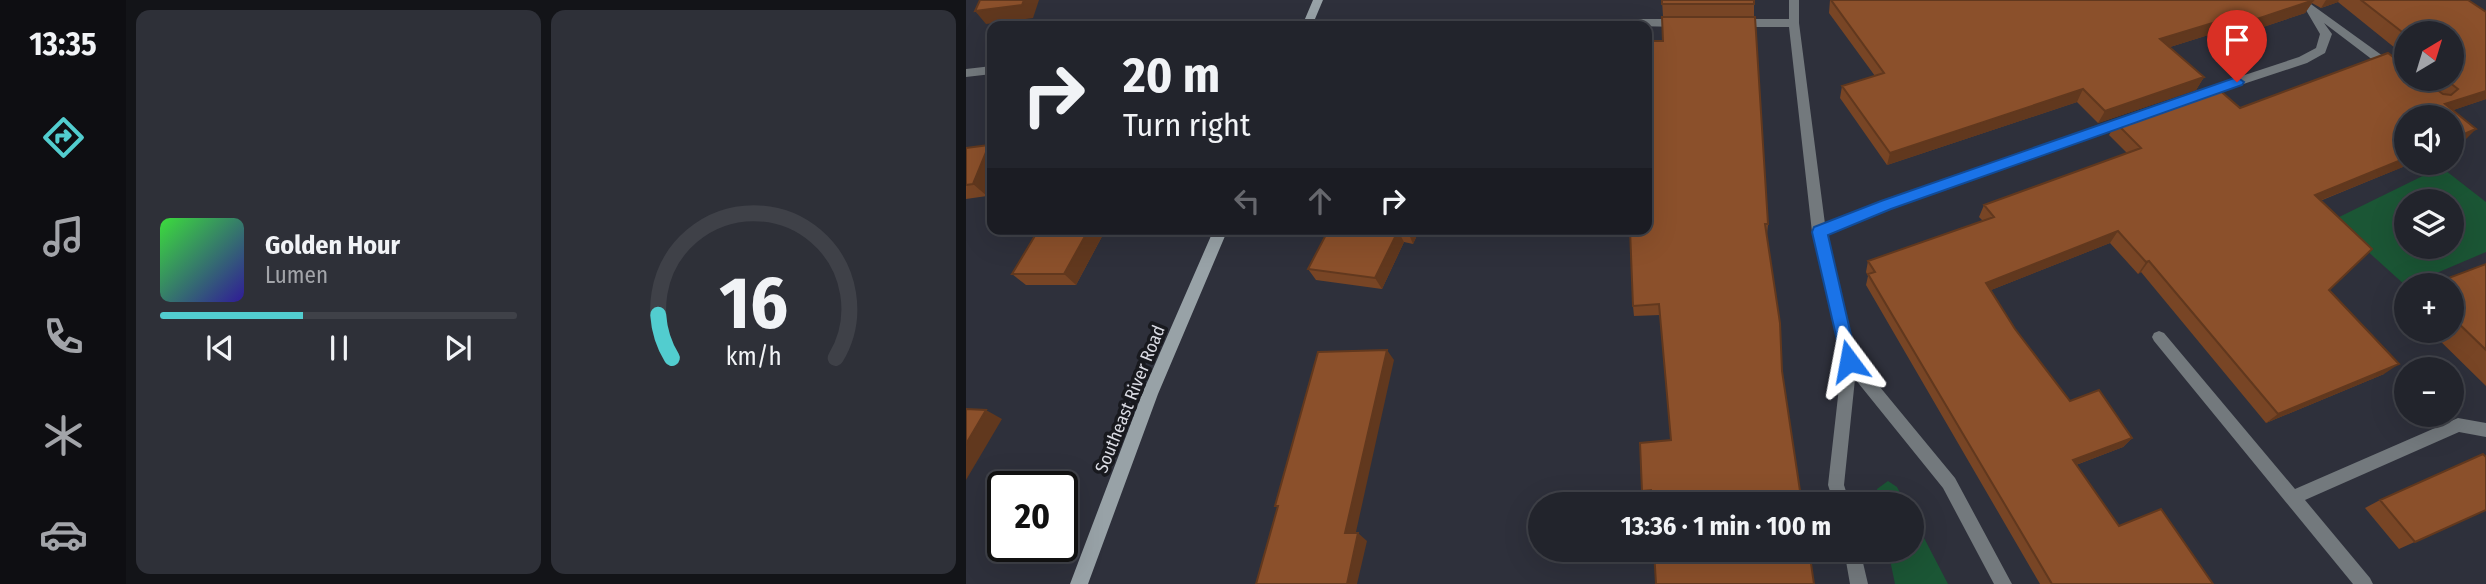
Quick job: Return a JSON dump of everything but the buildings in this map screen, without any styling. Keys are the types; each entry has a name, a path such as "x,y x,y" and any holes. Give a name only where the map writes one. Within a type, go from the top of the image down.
{"main road":[{"path":"1309,21 1318,0"},
{"name":"Southeast River Road","path":"1079,584 1150,394 1218,235"}],"street":[{"path":"1794,0 1794,23 1819,232 1849,361 1836,485 1838,492"},
{"path":"2305,2 2394,70"},
{"path":"2191,98 2303,60 2321,50 2326,34 2305,2"},
{"path":"1652,23 1690,23"},
{"path":"1729,23 1794,23"},
{"path":"966,73 987,71"},
{"path":"1819,232 1886,205 2140,116"},
{"path":"2159,337 2364,584"},
{"path":"1849,361 1949,483 2003,584"},
{"path":"2292,498 2458,425 2486,430"},
{"path":"1854,562 1859,584"}],"green space":[{"path":"2425,175 2451,175 2486,202 2486,252 2437,273 2394,273 2394,275 2333,220 2394,190 2394,259 2464,259 2464,189 2396,189"},
{"path":"1888,481 1900,492 1877,492 1877,489"},
{"path":"1924,538 1948,584 1895,584 1890,562 1924,562"}],"route":[{"path":"1849,361 1819,232 1886,205 2237,82"}]}
